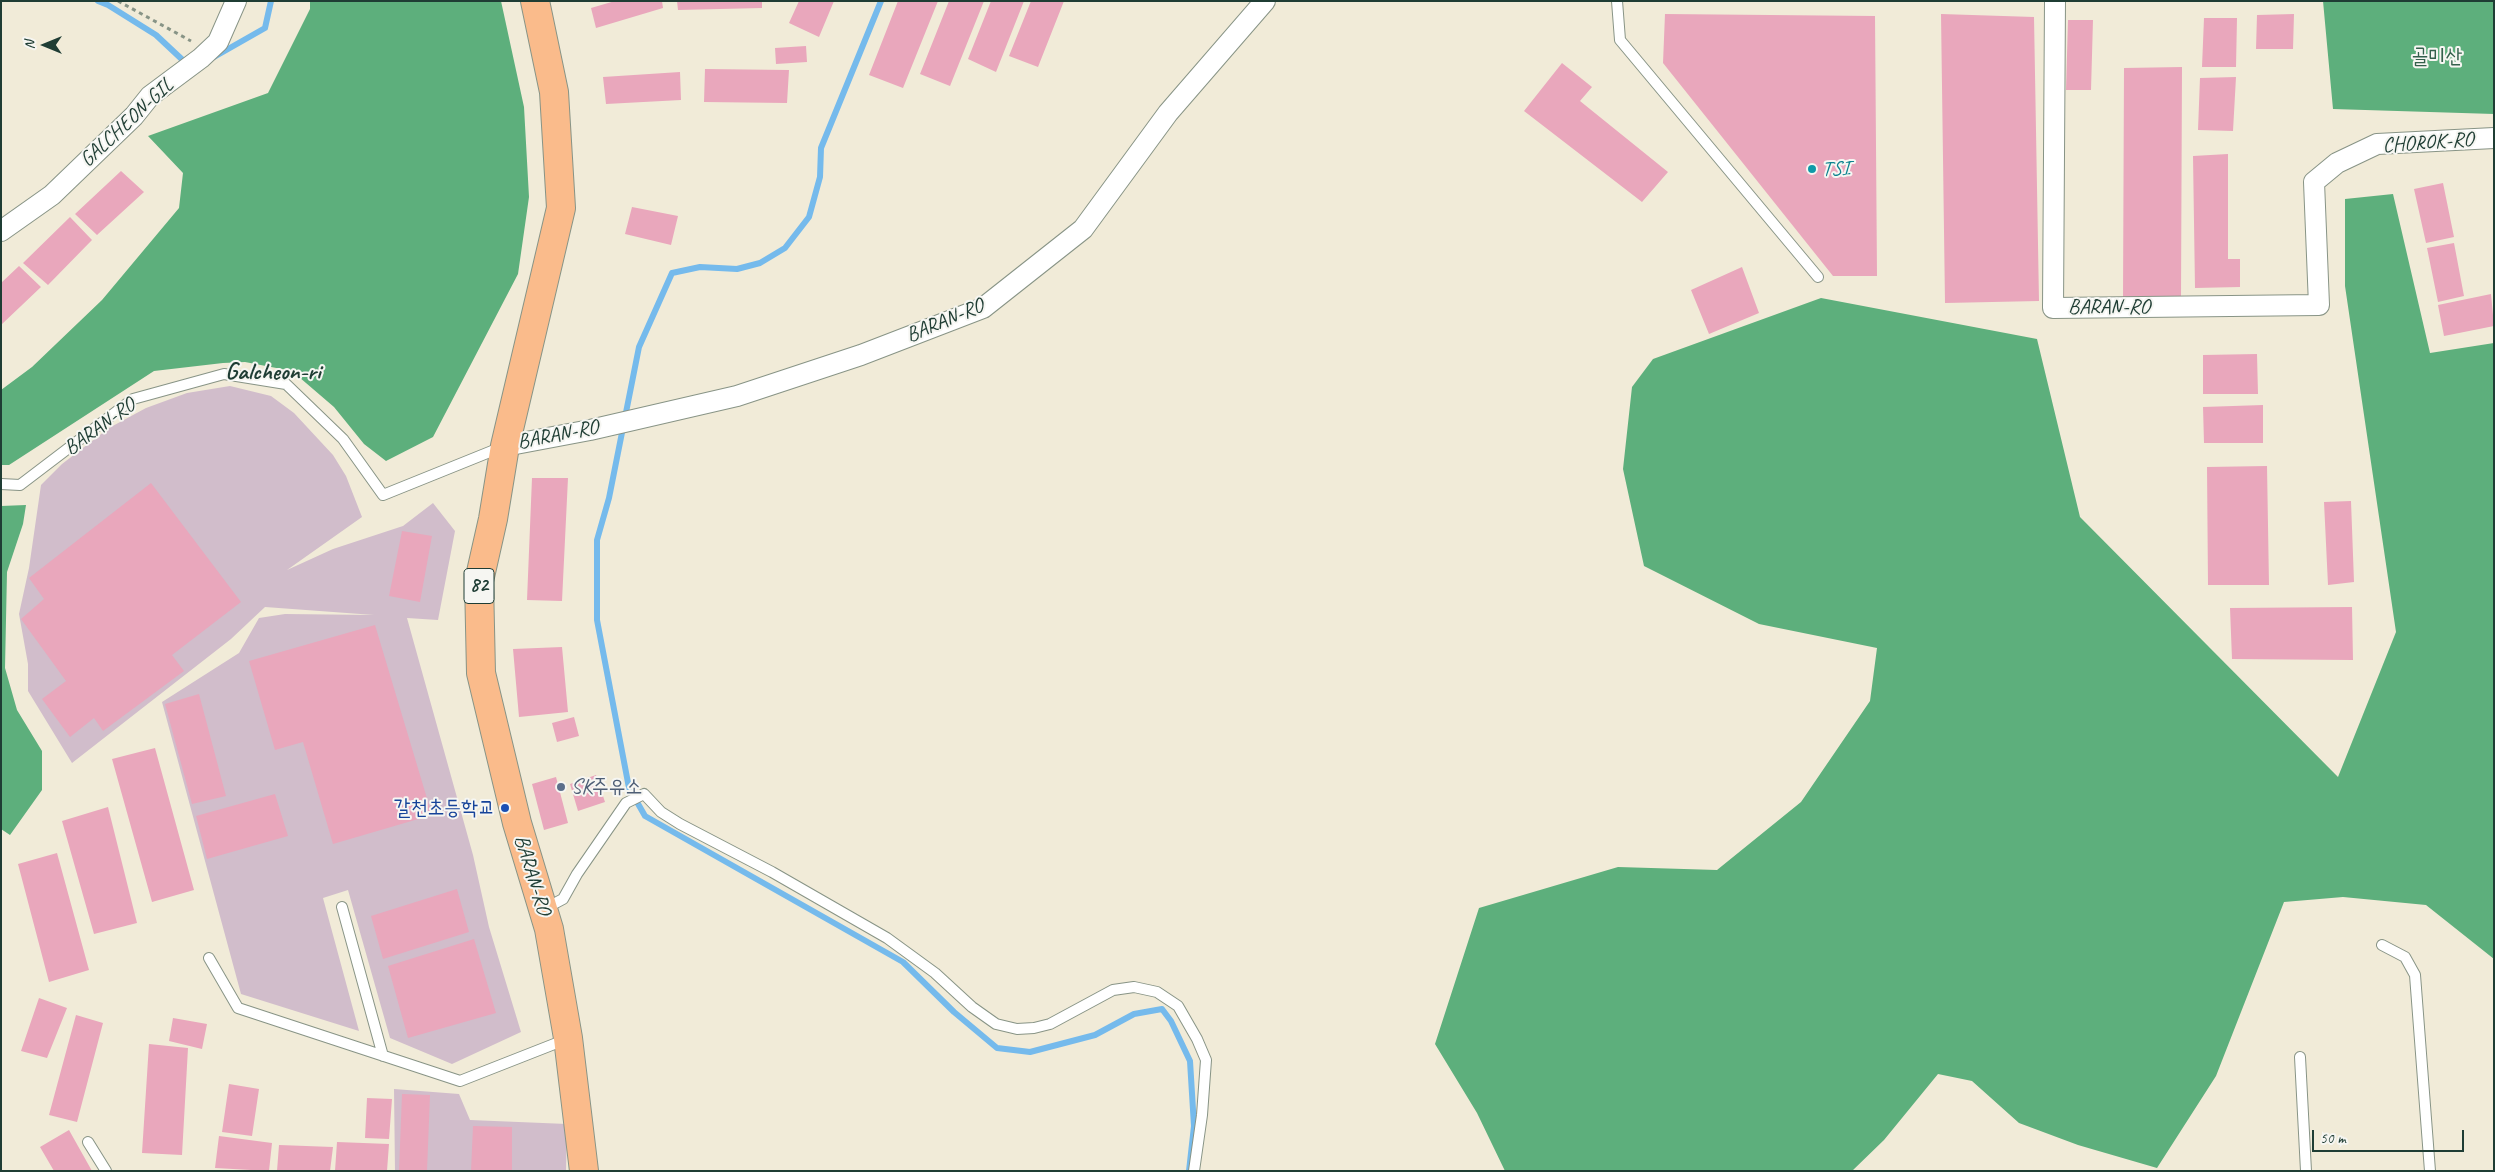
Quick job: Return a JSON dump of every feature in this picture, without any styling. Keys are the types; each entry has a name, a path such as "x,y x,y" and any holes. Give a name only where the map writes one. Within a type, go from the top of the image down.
{"main road":[{"name":"BARAN-RO","path":"535,1 554,92 561,208 505,446 493,519 479,581 481,673 517,823 549,929 568,1038 584,1171"}],"street":[{"name":"GALCHEON-GIL","path":"1,231 52,195 134,116 150,96 218,42 236,1"},
{"name":"BARAN-RO","path":"505,446 590,430 737,396 861,356 983,308 1083,229 1168,112 1265,1"},
{"name":"BARAN-RO","path":"2054,1 2053,308 2319,305 2314,182 2337,163"},
{"name":"CHOROK-RO","path":"2337,163 2377,144 2494,138"}],"lane":[{"path":"1617,1 1620,40 1818,278"},
{"name":"BARAN-RO","path":"1,484 20,486 133,399 224,374 286,384 343,439 383,495 505,446"},
{"path":"543,910 563,900 577,874 626,802 644,794 661,812 680,824 772,872 886,938 935,973 972,1007 996,1024 1017,1030 1050,1024 1114,990 1134,987 1157,992 1178,1006 1197,1039 1206,1060 1202,1114 1194,1171"},
{"path":"342,907 383,1056"},
{"path":"2382,945 2405,957 2415,974 2430,1171"},
{"path":"208,958 238,1008 460,1081 568,1038"},
{"path":"2300,1057 2306,1171"},
{"path":"88,1142 106,1171"}],"path":[{"path":"118,1 205,54"}],"shaded area":[{"path":"230,386 271,396 294,413 333,455 346,476 362,517 287,570 333,549 403,526 433,503 455,531 438,620 407,618 473,855 489,927 521,1032 452,1064 390,1038 348,890 323,898 359,1031 241,994 162,702 239,653 259,618 285,614 374,615 265,607 231,639 72,763 28,691 28,664 19,614 29,568 41,485 62,464 109,428 146,408 187,393"},
{"path":"394,1089 459,1094 470,1120 567,1124 566,1171 395,1171"}],"green space":[{"path":"310,1 501,1 524,107 529,197 518,274 433,437 386,461 364,444 334,407 292,371 245,362 223,363 154,371 9,465 1,465 1,390 32,367 102,300 179,208 183,173 148,136 268,93 310,9"},
{"name":"골미산","path":"2323,1 2494,1 2494,114 2333,109"},
{"path":"2393,194 2430,353 2494,343 2494,959 2426,905 2343,897 2284,902 2216,1076 2157,1168 2078,1145 2019,1123 1972,1081 1938,1074 1884,1140 1852,1171 1505,1171 1477,1113 1435,1044 1479,908 1618,867 1717,870 1801,802 1870,701 1877,648 1759,624 1644,566 1623,469 1632,387 1653,359 1821,298 2037,339 2080,517 2338,777 2396,632 2345,286 2345,199"},
{"path":"26,505 23,524 7,572 5,668 17,710 42,751 42,790 10,835 1,829 1,506"}],"building":[{"path":"615,1 662,1 663,8 596,28 591,8"},
{"path":"677,1 762,1 762,8 678,10"},
{"path":"799,1 834,1 819,37 789,23"},
{"path":"898,1 938,1 903,88 869,75"},
{"path":"949,1 984,1 950,86 920,74"},
{"path":"991,1 1024,1 996,72 968,59"},
{"path":"1031,1 1064,1 1038,67 1009,56"},
{"name":"TSI","path":"1665,14 1875,16 1877,276 1833,276 1663,63"},
{"path":"1941,14 2034,17 2039,301 1945,303"},
{"path":"2294,14 2293,49 2256,49 2257,15"},
{"path":"2204,18 2237,18 2236,67 2202,67"},
{"path":"2068,20 2093,20 2091,90 2066,90"},
{"path":"806,46 807,62 776,64 775,48"},
{"path":"1562,63 1592,87 1580,101 1668,172 1642,202 1524,111"},
{"path":"2182,67 2181,298 2123,298 2124,68"},
{"path":"705,69 789,70 787,103 704,102"},
{"path":"680,72 681,100 606,104 603,77"},
{"path":"2236,77 2233,131 2198,130 2200,78"},
{"path":"2228,154 2228,259 2240,259 2240,287 2195,288 2193,156"},
{"path":"121,171 144,192 97,235 75,214"},
{"path":"2443,183 2454,237 2426,243 2414,189"},
{"path":"632,207 678,216 671,245 625,234"},
{"path":"70,217 92,240 48,285 23,263"},
{"path":"2454,243 2464,296 2438,302 2427,248"},
{"path":"19,266 41,287 1,325 1,283"},
{"path":"1742,267 1759,313 1709,334 1691,290"},
{"path":"2491,294 2494,326 2444,336 2438,305"},
{"path":"2257,354 2258,394 2203,394 2203,355"},
{"path":"2263,405 2263,443 2204,443 2203,407"},
{"path":"2267,466 2269,585 2208,585 2207,467"},
{"path":"532,478 568,478 562,601 527,600"},
{"path":"151,483 241,602 172,655 184,671 103,731 94,718 70,737 42,699 66,681 21,619 44,599 29,578"},
{"path":"2351,501 2354,582 2328,585 2324,502"},
{"path":"402,531 432,536 420,602 389,596"},
{"path":"2352,607 2353,660 2232,659 2230,608"},
{"path":"375,625 432,815 333,844 303,742 275,750 249,661"},
{"path":"562,647 568,712 519,717 513,649"},
{"path":"199,694 226,796 192,804 165,704"},
{"path":"574,717 579,736 557,742 552,723"},
{"path":"155,748 194,890 152,902 112,759"},
{"path":"596,775 605,802 578,811 570,784"},
{"path":"556,777 568,823 544,830 532,784"},
{"path":"275,794 288,836 207,859 196,816"},
{"path":"108,807 137,923 94,934 62,821"},
{"path":"57,853 89,970 49,982 18,864"},
{"path":"457,889 469,932 383,959 371,916"},
{"path":"474,939 496,1013 408,1038 388,966"},
{"path":"39,998 67,1008 47,1058 21,1051"},
{"path":"76,1015 103,1023 77,1122 49,1115"},
{"path":"173,1018 207,1024 202,1049 169,1041"},
{"path":"149,1044 188,1048 182,1155 142,1153"},
{"path":"229,1084 259,1089 252,1136 222,1132"},
{"path":"402,1094 430,1095 427,1171 399,1171"},
{"path":"367,1098 392,1099 389,1139 365,1138"},
{"path":"473,1126 512,1127 512,1171 471,1171"},
{"path":"69,1130 92,1171 54,1171 40,1147"},
{"path":"219,1136 272,1143 269,1171 215,1168"},
{"path":"337,1142 389,1144 387,1171 335,1171"},
{"path":"279,1145 333,1147 330,1171 277,1171"}],"waterway":[{"path":"98,1 108,5 156,35 188,65"},
{"path":"214,57 265,28 271,1"},
{"path":"881,1 821,148 820,177 809,217 785,248 760,263 737,269 700,267 672,273 639,347 609,498 597,540 597,620 629,788 645,816 903,962 954,1012 997,1048 1030,1052 1095,1035 1134,1014 1162,1009 1171,1021 1190,1061 1194,1126 1189,1171"}],"place":[{"name":"TSI","path":"1812,169"},
{"name":"SK주유소","path":"561,787"},
{"name":"갈천초등학교","path":"505,808"}],"district":[{"name":"Galcheon-ri","path":"273,373"}]}
